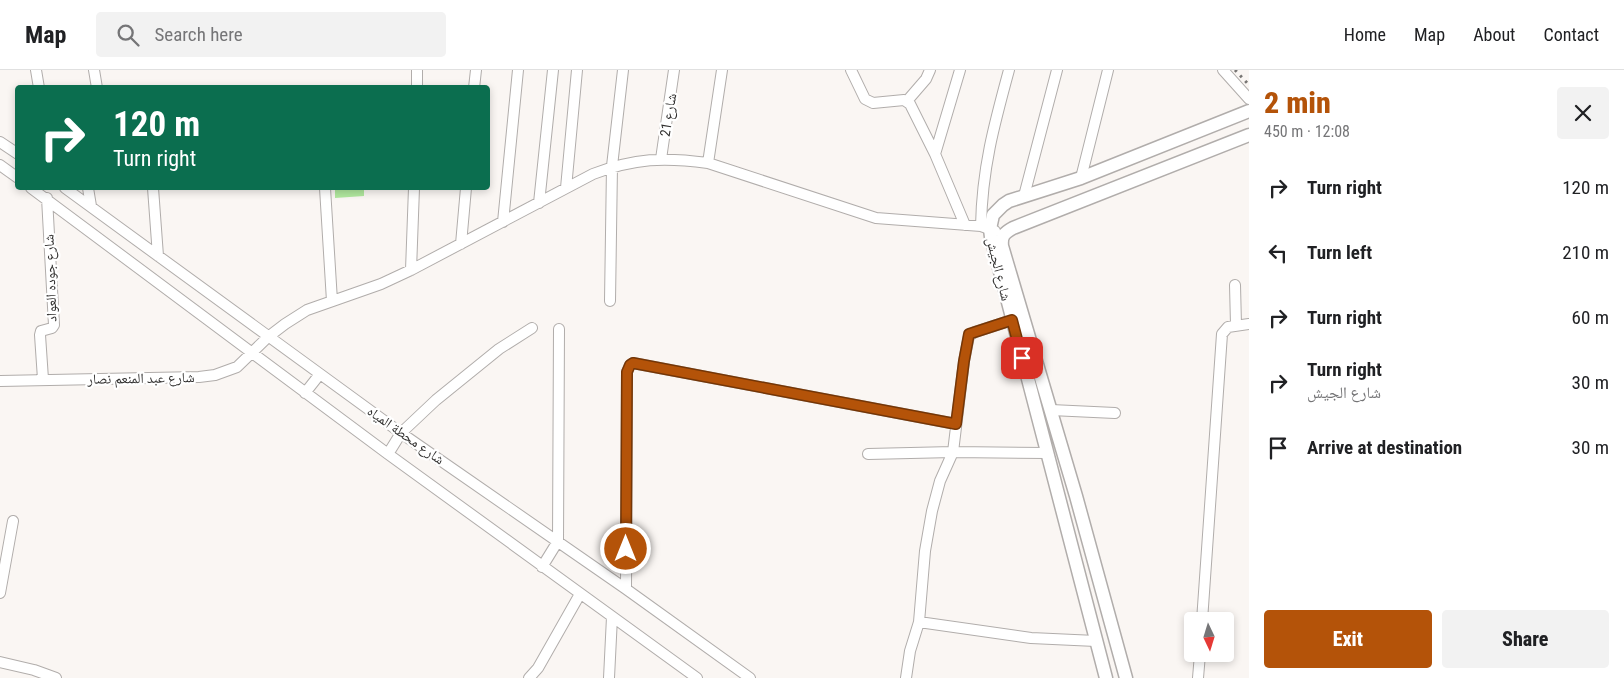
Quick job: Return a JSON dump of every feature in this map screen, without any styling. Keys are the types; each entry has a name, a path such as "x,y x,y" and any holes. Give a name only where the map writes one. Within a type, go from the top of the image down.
{"main road":[{"name":"شارع الجيش","path":"1106,678 986,228 1003,204 1081,178 1249,111"},
{"name":"شارع الجيش","path":"1126,678 1076,496 1002,246 1002,240 1005,233 1013,228 1249,135"},
{"path":"1059,501 1076,496"},
{"path":"1096,641 1114,636"}],"street":[{"path":"36,70 38,85"},
{"path":"94,70 96,85"},
{"path":"417,70 417,85"},
{"path":"474,85 476,70"},
{"path":"503,222 518,70"},
{"path":"539,203 553,70"},
{"path":"566,188 577,70"},
{"path":"610,301 612,166 623,70"},
{"name":"شارع 21","path":"661,159 674,70"},
{"path":"708,163 722,70"},
{"path":"851,70 865,99 873,103 908,101 930,70"},
{"path":"935,154 960,70"},
{"path":"986,228 982,196 986,159 1009,70"},
{"path":"1024,196 1057,70"},
{"path":"1081,178 1108,70"},
{"path":"1223,70 1249,99"},
{"path":"908,101 935,154 965,225"},
{"path":"0,142 15,152"},
{"name":"شارع عبد المنعم نصار","path":"0,381 199,377 214,375 237,367 268,337 297,316 332,301 381,284 411,270 581,179 612,166 638,160 688,160 708,163 876,218 965,225 1005,233"},
{"path":"0,165 15,176"},
{"name":"شارع محطة المياه","path":"34,190 252,354 697,678"},
{"name":"شارع محطة المياه","path":"68,190 401,433 558,541 750,678"},
{"path":"88,190 91,206"},
{"path":"153,190 158,256"},
{"path":"325,190 332,301"},
{"path":"411,270 414,190"},
{"path":"461,244 466,190"},
{"name":"شارع جوده العواد","path":"43,379 40,335 42,331 52,328 54,325 47,198"},
{"path":"1236,286 1236,325"},
{"path":"906,678 910,651 919,622 925,550 932,511 940,481 953,452 969,335 1012,320"},
{"path":"1203,612 1222,334 1228,327 1249,324"},
{"path":"388,454 401,433 436,400 500,348 532,328"},
{"path":"542,567 558,541 559,328"},
{"path":"626,589 627,372 633,363 956,424"},
{"path":"305,393 320,374"},
{"path":"1051,410 1115,413"},
{"path":"868,454 953,452 1047,453"},
{"path":"0,593 12,521"},
{"path":"529,678 538,668 580,594"},
{"path":"609,678 612,617"},
{"path":"919,622 1030,638 1096,641"},
{"path":"0,662 34,670 56,678"},
{"path":"1198,678 1199,662"}],"green space":[{"path":"335,190 364,190 364,196 335,198"}],"railway":[{"path":"1235,70 1249,85"}],"route":[{"path":"626,549 627,372 633,363 956,424 969,334 1012,320 1022,358"}]}
